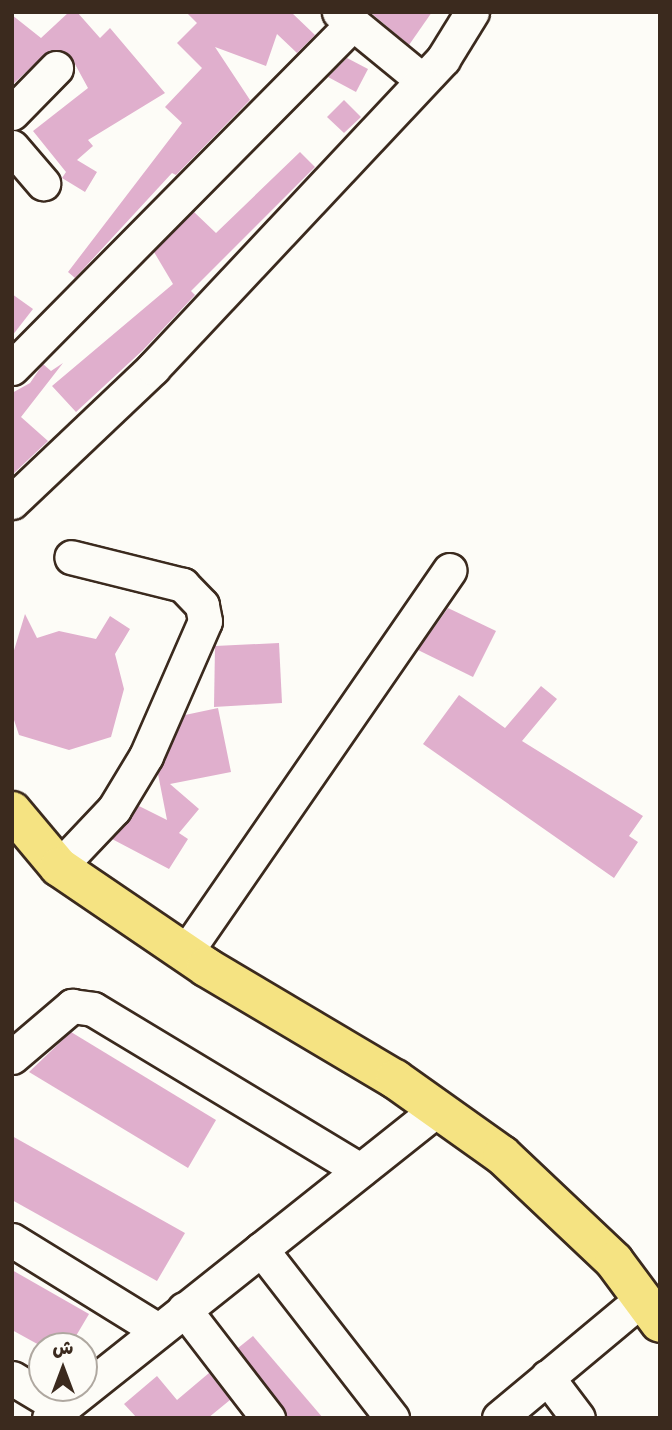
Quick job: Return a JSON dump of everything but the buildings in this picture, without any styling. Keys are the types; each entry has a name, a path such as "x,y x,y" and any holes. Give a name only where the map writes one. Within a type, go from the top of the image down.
{"main road":[{"path":"12,811 59,867 186,952 437,1109 502,1155 562,1208 651,1311"}],"street":[{"path":"12,502 153,368 443,59 472,12"},
{"path":"12,368 345,19 422,80"},
{"path":"12,113 57,68"},
{"path":"12,147 43,183"},
{"path":"59,867 114,809 146,756 205,621 202,604 183,585 71,557"},
{"path":"186,952 450,570"},
{"path":"12,1057 72,1006 93,1009 360,1170"},
{"path":"12,1378 55,1412 437,1109"},
{"path":"12,1240 158,1330"},
{"path":"261,1248 392,1418"},
{"path":"184,1309 268,1418"},
{"path":"499,1418 547,1377 651,1311"},
{"path":"547,1377 578,1418"}]}
